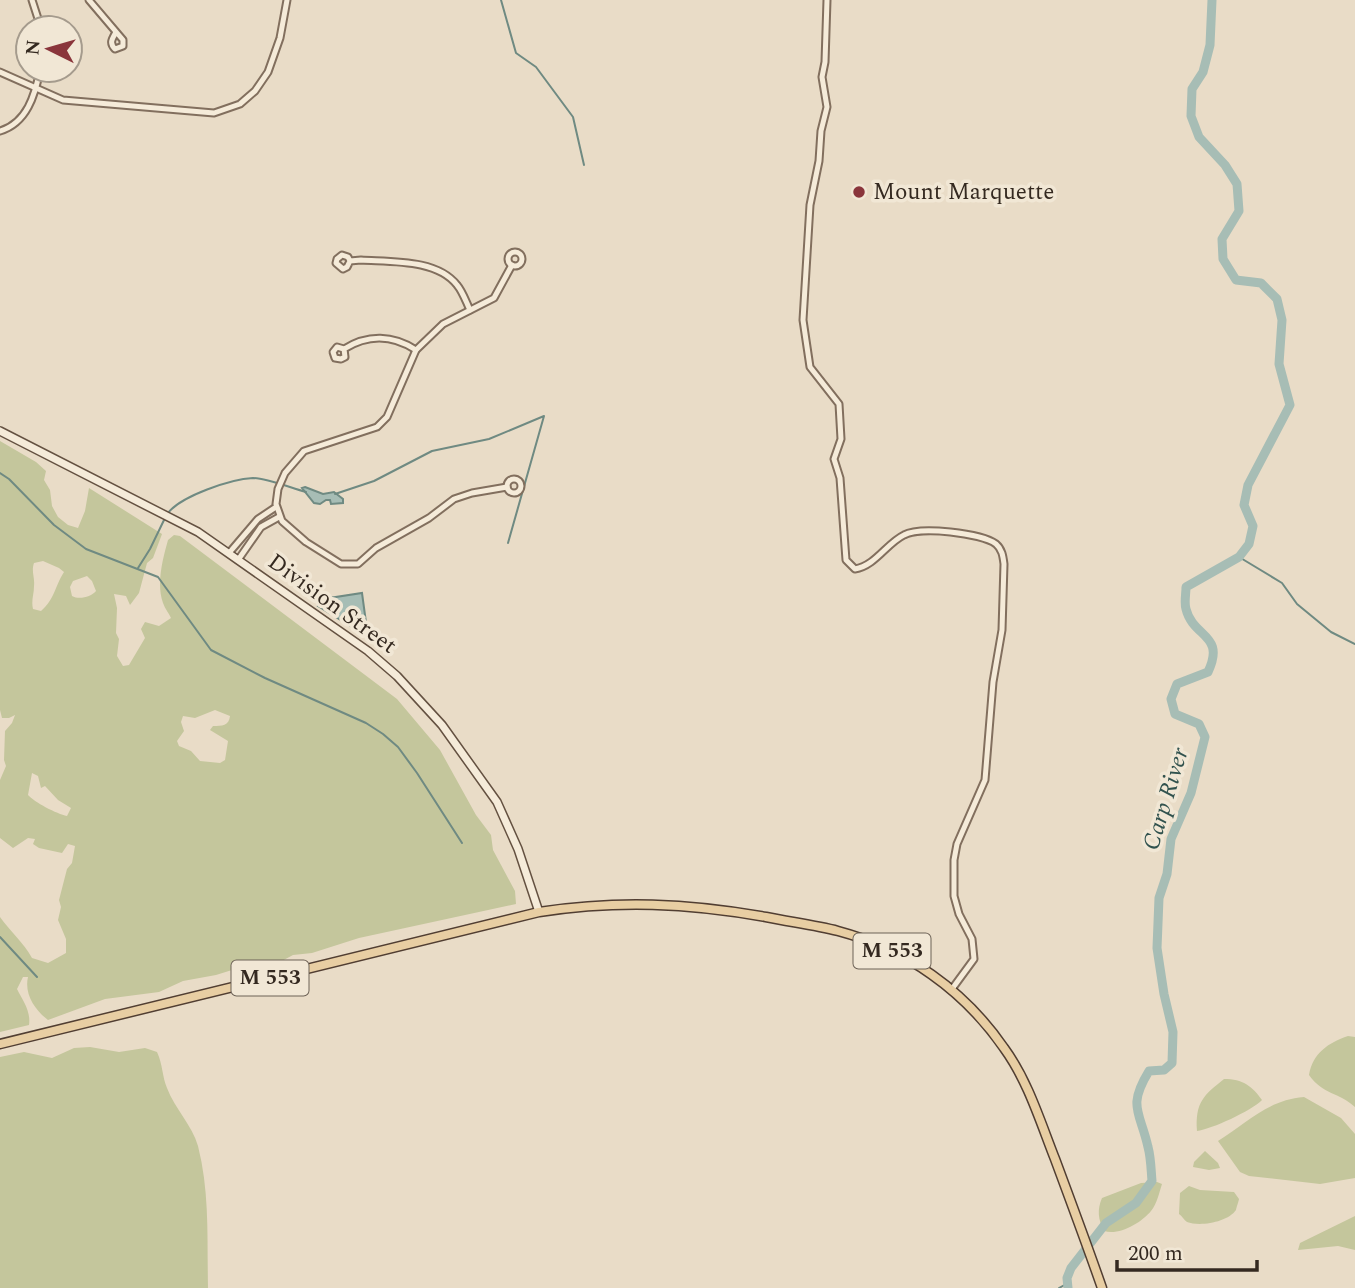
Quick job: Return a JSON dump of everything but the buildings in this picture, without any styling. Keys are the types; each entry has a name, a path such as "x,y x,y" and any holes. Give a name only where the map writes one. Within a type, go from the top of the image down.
{"main road":[{"name":"M 553","path":"0,1044 539,912 597,904 652,903 717,909 837,931 884,947 923,969 952,989 993,1033 1023,1080 1102,1288"}],"street":[{"path":"89,0 116,32"},
{"path":"0,72 63,100 214,113 228,110 255,91 268,72 280,38 287,0"},
{"path":"827,0 826,51 822,77 827,107 810,205 803,320 807,357 816,377 839,404 841,439 834,459 840,478 846,561 851,568 865,566 905,534 920,530 983,538 998,546 1002,554 1002,630 993,682 985,780 982,793 957,844 953,886 959,914 974,947 974,958 952,989"},
{"path":"0,131 16,124 22,117 38,84"},
{"path":"350,261 405,264 442,272 457,285 470,310"},
{"path":"507,487 454,499 429,518 376,548 358,564 341,564 306,542 279,517 276,507 278,489 285,473 304,451 377,427 387,416 416,350 443,324 494,298 512,265"},
{"path":"344,349 356,342 374,338 402,342 416,350"},
{"name":"Division Street","path":"0,431 187,526 369,651 427,707 497,802 518,849 539,912"},
{"path":"229,553 258,519 276,507"},
{"path":"238,560 261,527 279,517"}],"green space":[{"path":"0,441 46,471 44,480 50,490 52,506 58,517 68,525 78,528 85,511 89,488 162,534 153,558 147,563 139,593 130,605 126,596 114,594 117,608 116,633 119,639 117,656 123,666 129,665 145,638 141,629 145,622 159,626 171,618 161,596 161,571 168,540 174,535 180,536 397,699 440,750 476,815 491,835 493,850 515,891 516,904 359,938 312,953 293,955 280,962 258,962 216,975 183,981 159,992 105,999 48,1020 32,1001 28,977 23,977 17,989 28,1011 29,1025 0,1032 0,917 32,958 48,963 66,953 66,939 58,920 61,907 59,900 75,846 68,844 62,853 39,848 33,844 35,839 28,838 13,848 0,838 0,780 6,766 5,731 15,715 2,718","holes":["43,561 64,572 52,598 41,611 33,609 32,606 34,563","87,576 96,591 85,597 72,596 70,587 73,581","215,710 230,716 227,724 213,726 210,730 228,741 225,760 220,763 200,761 191,751 179,746 177,741 184,731 181,722 183,716 195,718","32,773 38,776 41,788 45,786 58,800 71,808 67,816 63,815 28,795"]},
{"path":"1348,1036 1355,1037 1355,1107 1325,1090 1309,1075 1322,1050"},
{"path":"90,1047 119,1052 145,1048 157,1052 167,1088 195,1138 202,1164 207,1217 208,1288 0,1288 0,1057 24,1052 52,1058 74,1048"},
{"path":"1224,1079 1246,1084 1262,1100 1231,1119 1197,1131 1202,1100"},
{"path":"1304,1097 1341,1118 1355,1134 1355,1178 1320,1184 1249,1176 1240,1172 1218,1141 1269,1107"},
{"path":"1205,1151 1220,1168 1209,1170 1193,1167 1194,1162"},
{"path":"1141,1183 1162,1184 1159,1195 1147,1216 1123,1230 1104,1231 1099,1214 1102,1198"},
{"path":"1189,1186 1200,1190 1234,1192 1239,1199 1236,1210 1227,1218 1213,1222 1187,1222 1179,1214 1180,1193"},
{"path":"1355,1216 1355,1250 1338,1246 1298,1250 1300,1243"}],"water":[{"path":"302,488 323,494 334,492 343,499 343,503 331,504 330,500 326,500 320,504 314,503"},
{"path":"362,593 368,637 318,606 323,599"}],"waterway":[{"path":"501,0 516,53 536,67 573,117 584,165"},
{"name":"Carp River","path":"1068,1288 1067,1278 1071,1268 1106,1223 1136,1203 1152,1181 1149,1151 1137,1109 1138,1093 1149,1071 1164,1070 1172,1063 1173,1032 1157,948 1159,898 1167,874 1171,839 1191,793 1205,737 1199,724 1175,714 1171,699 1177,684 1208,672 1213,660 1211,643 1195,626 1185,607 1186,587 1239,557 1249,544 1253,526 1244,505 1248,485 1290,405 1279,364 1282,320 1277,299 1261,283 1236,280 1223,259 1222,239 1239,211 1237,184 1225,165 1199,137 1191,116 1192,89 1203,72 1210,45 1212,0"},
{"path":"335,494 374,481 432,451 489,439 544,416 508,543"},
{"path":"0,473 54,525 86,549 158,577 211,650 265,678 366,723 383,734 398,747 417,773 462,843"},
{"path":"168,513 195,495 244,479 265,480 306,492"},
{"path":"138,568 165,518"},
{"path":"1239,557 1282,583 1297,604 1331,632 1355,644"},
{"path":"0,937 37,977"},
{"path":"1059,1288 1068,1283"}],"place":[{"name":"Mount Marquette","path":"859,192"}]}
